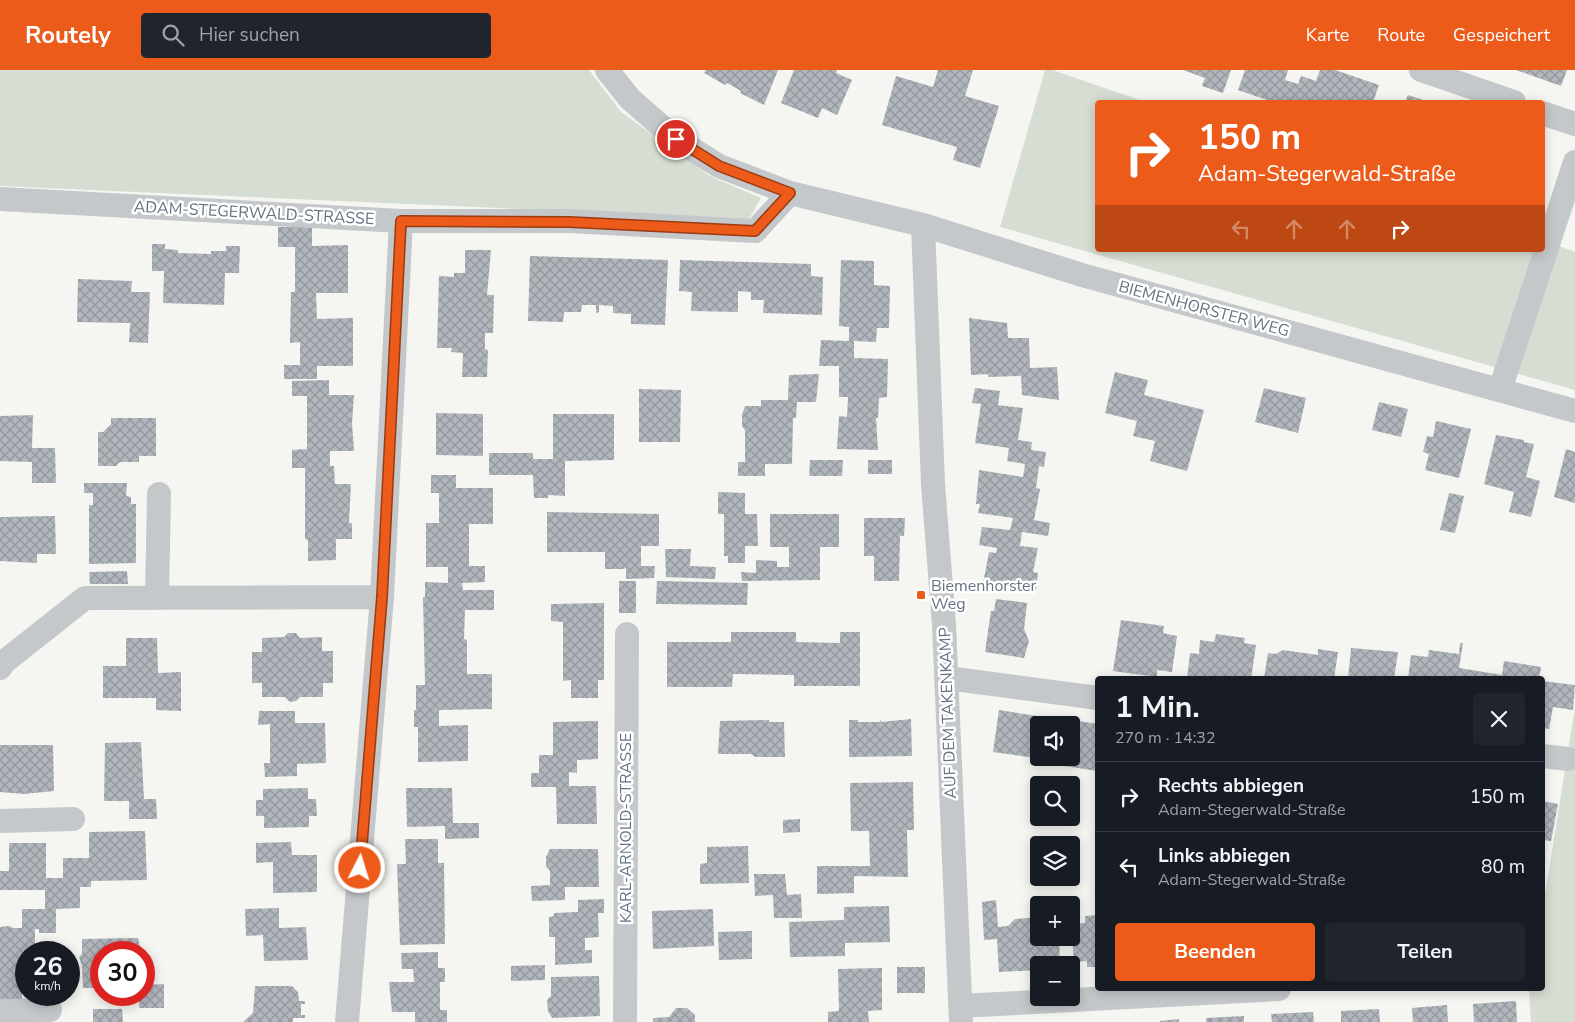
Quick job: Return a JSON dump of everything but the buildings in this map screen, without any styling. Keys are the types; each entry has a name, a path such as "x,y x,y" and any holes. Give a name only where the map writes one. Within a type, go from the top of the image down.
{"street":[{"name":"BIEMENHORSTER WEG","path":"607,70 630,99 676,139 719,166 790,193 922,225 1082,275 1575,411"},
{"path":"1421,70 1508,100"},
{"path":"1545,113 1575,124"},
{"path":"1500,390 1575,162"},
{"name":"ADAM-STEGERWALD-STRASSE","path":"0,199 401,221 569,222 755,231 790,193"},
{"path":"347,1022 382,597 401,221"},
{"name":"AUF DEM TAKENKAMP","path":"922,225 933,484 947,678 961,1014"},
{"path":"157,597 159,494"},
{"path":"0,668 4,662 85,598 382,597"},
{"name":"KARL-ARNOLD-STRASSE","path":"625,1022 627,634"},
{"path":"947,678 1095,698"},
{"path":"1545,756 1568,759"},
{"path":"0,821 73,819"},
{"path":"961,1014 1254,991"},
{"path":"0,1011 50,1010"}],"shaded area":[{"path":"0,70 589,70 621,112 710,176 761,198 749,219 0,186"},
{"path":"1045,70 1052,70 1140,100 1095,100 1095,252 1545,252 1545,241 1575,252 1575,390 1000,227"},
{"path":"1575,707 1575,1022 1531,1022 1529,991 1545,991 1545,895"}],"place":[{"name":"Biemenhorster Weg","path":"921,595"}],"route":[{"path":"360,868 382,597 401,221 569,222 755,231 790,193 719,166 676,139"}]}
